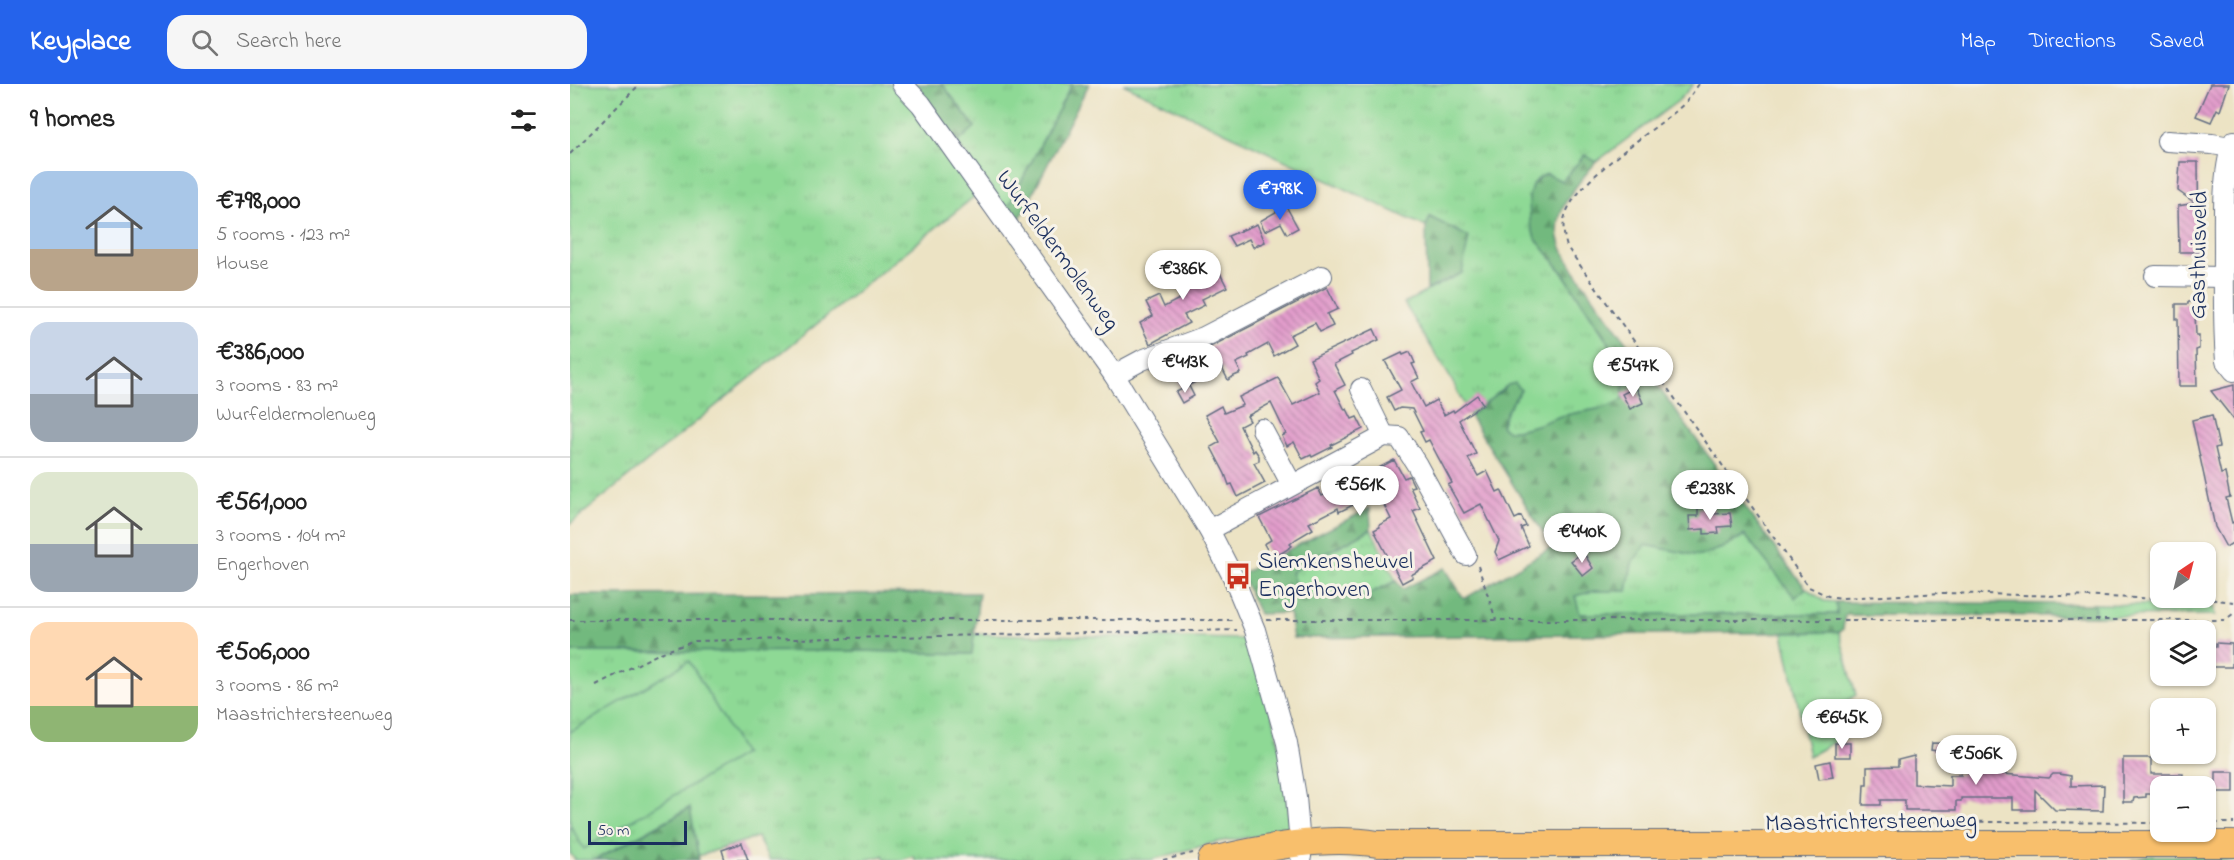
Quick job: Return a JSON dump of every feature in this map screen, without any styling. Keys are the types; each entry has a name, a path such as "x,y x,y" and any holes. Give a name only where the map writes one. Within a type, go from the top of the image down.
{"main road":[{"name":"Maastrichtersteenweg","path":"1211,860 1296,853 1355,840 1378,844 1577,852 2234,844"}],"street":[{"name":"Wurfeldermolenweg","path":"902,84 921,104 1114,375 1209,530 1233,577 1253,625 1287,743 1296,797 1296,853"},
{"path":"2167,141 2232,144"},
{"name":"Gasthuisveld","path":"2232,144 2224,205 2224,277 2226,361 2233,370"},
{"path":"1114,375 1142,360 1204,337 1322,276"},
{"path":"2155,276 2224,277"},
{"path":"1362,389 1384,436"},
{"path":"1262,429 1292,485"},
{"path":"1209,530 1384,436 1399,437 1417,465 1466,555"}],"path":[{"path":"570,154 640,84"},
{"path":"1699,84 1686,102 1675,112 1587,182 1569,206 1564,218 1563,234 1567,248 1809,587 1828,596 1841,598 1944,593 2234,602"},
{"path":"1466,555 1476,561 1496,620"},
{"path":"596,685 660,653 695,641 1496,620 2225,620 2234,613"},
{"path":"570,620 1253,625"},
{"name":"Maastrichtersteenweg","path":"1795,824 1849,821 2150,823"},
{"path":"2216,823 2234,823"}],"green space":[{"path":"570,84 893,84 918,114 976,195 570,524"},
{"path":"912,84 942,84 975,127 957,143"},
{"path":"942,84 1072,84 1007,209 957,143 975,127"},
{"path":"1072,84 1089,84 1017,224 1007,209"},
{"path":"1123,84 1694,84 1678,101 1596,162 1585,155 1562,181 1547,174 1536,238 1563,273 1624,366 1623,399 1600,409 1566,415 1528,428 1508,431 1501,426 1506,412 1521,390 1508,385 1470,416 1450,377 1404,303 1462,273 1430,217 1426,227"},
{"path":"1585,155 1596,162 1573,190 1562,211 1558,233 1564,252 1574,270 1806,588 1795,598 1745,535 1722,548 1700,556 1646,545 1632,563 1627,591 1593,591 1575,596 1580,614 1837,614 1836,602 2094,604 2095,616 1845,615 1843,629 1839,632 1293,638 1289,613 1259,614 1241,574 1370,508 1371,529 1291,572 1299,596 1362,597 1396,581 1403,589 1445,568 1464,599 1552,547 1470,416 1508,385 1515,383 1521,390 1506,412 1501,426 1508,431 1528,428 1566,415 1600,409 1623,399 1624,366 1563,273 1535,238 1530,223 1529,197 1532,185 1547,174 1562,181"},
{"path":"1430,217 1469,237 1462,273 1427,290 1426,227"},
{"path":"1371,529 1396,581 1362,597 1299,596 1291,572"},
{"path":"1745,535 1795,597 1806,588 1824,601 1836,602 1837,614 1580,614 1575,596 1593,591 1627,591 1632,563 1645,545 1700,556 1722,548"},
{"path":"979,593 972,654 862,651 570,652 570,595"},
{"path":"2094,604 2150,605 2150,608 2213,608 2215,615 2095,616"},
{"path":"1839,632 1856,695 1831,712 1838,740 1809,756 1783,633"},
{"path":"974,634 1246,639 1261,668 1276,729 1288,801 1287,832 1216,842 1151,860 915,860 913,856 901,860 885,860 884,856 865,860 769,860 757,837 698,856 689,808 595,860 575,860 570,853 570,652 862,651 971,654"},
{"path":"689,661 744,754 584,849 570,825 570,732"},
{"path":"690,808 699,860 595,860"},
{"path":"2151,856 2234,856 2234,860 2132,860"}],"building":[{"path":"2210,84 2229,84 2220,111 2217,109 2211,122 2196,116"},
{"path":"2180,162 2198,162 2199,252 2179,252 2178,206 2195,203 2178,191"},
{"path":"1286,206 1298,228 1287,234 1281,223 1265,231 1260,221"},
{"path":"1257,224 1265,242 1253,247 1249,239 1234,246 1228,236"},
{"path":"1199,260 1201,265 1213,260 1227,287 1202,299 1205,305 1184,315 1189,323 1150,344 1140,323 1153,316 1146,302 1159,296 1164,307 1185,296 1179,286 1192,279 1186,267"},
{"path":"1327,287 1338,309 1327,314 1333,326 1320,332 1315,323 1290,335 1295,344 1274,356 1268,344 1248,355 1249,357 1236,363 1241,373 1228,380 1222,368 1182,389 1173,366"},
{"path":"2188,302 2200,302 2200,312 2195,313 2196,335 2199,335 2199,349 2196,350 2197,386 2179,386 2176,304 2188,304"},
{"path":"1374,329 1379,340 1334,364 1345,385 1335,390 1345,410 1347,409 1352,419 1357,417 1363,429 1312,457 1311,455 1303,459 1294,442 1287,446 1282,436 1286,434 1271,403 1247,416 1250,421 1240,426 1253,452 1255,450 1259,456 1259,461 1254,463 1265,483 1238,497 1232,484 1229,485 1211,447 1220,442 1205,415 1221,406 1224,413 1243,405 1239,397 1278,378 1293,405 1320,392 1315,382 1319,379 1310,359"},
{"path":"1410,352 1415,363 1412,364 1419,378 1411,382 1424,407 1436,400 1444,415 1453,410 1454,412 1477,395 1483,404 1459,420 1476,454 1468,458 1478,476 1487,471 1497,492 1501,490 1515,519 1521,516 1526,526 1521,528 1529,546 1499,560 1495,552 1499,541 1481,504 1464,513 1448,485 1452,483 1429,440 1425,442 1420,432 1423,431 1412,409 1400,408 1394,411 1387,397 1401,390 1385,361"},
{"path":"2234,385 2234,420 2211,391"},
{"path":"1189,386 1194,396 1182,403 1176,392"},
{"path":"1636,387 1643,403 1630,409 1622,394"},
{"path":"2212,415 2219,447 2215,448 2221,474 2225,473 2230,497 2226,498 2232,523 2234,522 2234,542 2226,547 2215,527 2192,420"},
{"path":"1394,460 1404,478 1409,476 1414,486 1410,487 1420,508 1413,511 1437,561 1411,575 1413,577 1402,583 1374,530 1391,519 1380,497 1375,499 1373,495 1339,512 1338,508 1309,523 1313,529 1272,558 1264,544 1271,540 1259,517 1318,488 1322,496 1346,484 1343,478 1355,472 1356,476 1369,469 1371,472"},
{"path":"1713,507 1713,514 1730,513 1732,526 1718,527 1719,533 1704,534 1704,529 1690,530 1689,516 1698,516 1698,508"},
{"path":"1589,519 1605,519 1605,530 1589,529"},
{"path":"1583,552 1593,568 1583,576 1571,561"},
{"path":"2216,643 2232,644 2232,667 2216,667"},
{"path":"1835,743 1850,743 1850,757 1835,757"},
{"path":"1932,743 1972,744 1972,766 2003,765 2003,774 2049,778 2053,774 2059,774 2071,776 2071,786 2104,785 2103,811 2055,810 2035,790 2035,810 2013,810 2013,798 1961,798 1961,801 1956,801 1956,810 1905,810 1905,800 1881,800 1881,805 1863,805 1867,767 1898,766 1898,760 1914,756 1914,784 1950,786 1950,775 1961,775 1957,754 1931,750"},
{"path":"2123,758 2150,758 2151,774 2183,774 2183,776 2150,776 2150,794 2146,794 2146,797 2134,798 2133,802 2123,802"},
{"path":"1830,761 1833,777 1819,779 1816,764"},
{"path":"2216,772 2234,772 2234,792 2216,792"},
{"path":"742,843 748,860 725,860 722,850"}],"place":[{"name":"Siemkensheuvel Engerhoven","path":"1238,576"}]}
